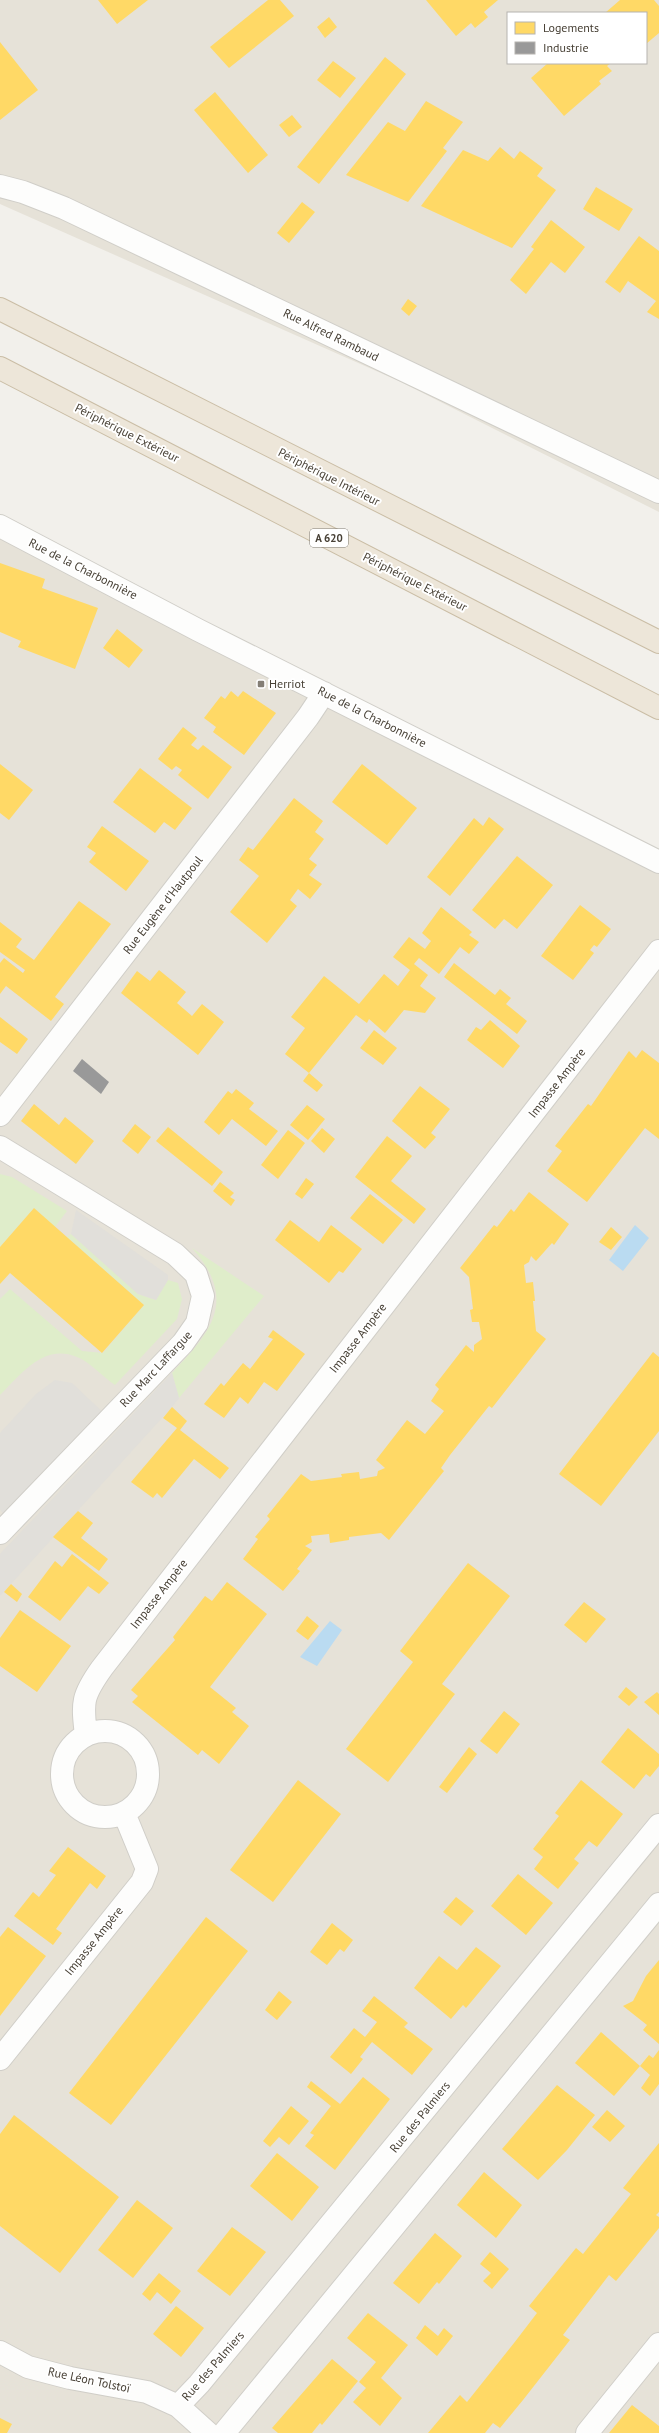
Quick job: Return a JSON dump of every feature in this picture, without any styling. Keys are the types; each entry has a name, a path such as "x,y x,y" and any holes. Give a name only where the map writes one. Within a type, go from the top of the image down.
{"highway":[{"name":"Périphérique Intérieur","path":"0,309 659,642"},
{"name":"Périphérique Extérieur","path":"0,368 659,708"}],"street":[{"name":"Rue Alfred Rambaud","path":"0,186 23,192 64,208 659,492"},
{"name":"Rue de la Charbonnière","path":"0,526 198,630 659,862"},
{"name":"Rue Eugène d'Hautpoul","path":"0,1115 308,718 324,693"},
{"name":"Impasse Ampère","path":"86,1735 83,1708 86,1690 102,1668 659,952"},
{"name":"Rue Marc Laffargue","path":"0,1147 175,1254 196,1274 203,1296 197,1323 183,1343 0,1533"},
{"path":"110,1731 122,1734 133,1741 144,1756 149,1774 147,1786 142,1797 134,1806 124,1813 112,1817 94,1816 77,1808 69,1799 61,1776 63,1764 68,1752 86,1735 110,1731"},
{"name":"Impasse Ampère","path":"0,2059 142,1882 147,1869 124,1813"},
{"name":"Rue des Palmiers","path":"178,2406 204,2378 659,1825"},
{"path":"224,2433 659,1904"},
{"path":"587,2433 659,2344"},
{"name":"Rue Léon Tolstoï","path":"0,2352 28,2367 70,2378 146,2392 178,2406 208,2433"}],"shaded area":[{"path":"0,0 659,0 659,512 401,382 0,204"},
{"path":"0,539 659,853 659,2433 0,2433"},
{"path":"76,1210 168,1275 168,1280 156,1300 138,1294 71,1234"},
{"path":"172,1373 179,1398 0,1596 0,1554"},
{"path":"55,1380 72,1383 110,1419 11,1521 0,1510 0,1433 36,1394"}],"green space":[{"path":"0,1174 12,1177 67,1211 55,1227 34,1208 0,1247"},
{"path":"71,1234 138,1294 156,1300 168,1280 178,1283 182,1299 177,1319 115,1385 82,1359 65,1354 54,1354 44,1357 34,1363 16,1378 0,1395 0,1299 10,1289 82,1351 103,1353 144,1305 67,1237"},
{"path":"192,1248 264,1296 179,1398 172,1373 186,1358 208,1329 214,1314 216,1299 214,1284 206,1267"}],"water":[{"path":"635,1225 649,1238 623,1271 609,1260"},
{"path":"330,1621 342,1630 317,1666 300,1657"}],"building: Logements":[{"path":"98,0 148,0 117,24"},
{"path":"268,0 280,0 294,16 229,68 210,47"},
{"path":"426,0 498,0 484,12 488,17 475,28 471,23 456,36"},
{"path":"620,0 654,0 659,6 659,33 647,43 647,12 606,12"},
{"path":"329,17 337,27 325,38 317,27"},
{"path":"0,42 38,90 0,120"},
{"path":"385,57 406,74 319,184 297,167"},
{"path":"333,61 356,78 340,98 317,80"},
{"path":"547,64 610,64 607,66 612,71 599,81 601,84 564,116 531,78"},
{"path":"215,92 268,155 248,173 194,110"},
{"path":"426,101 463,122 443,148 447,151 408,202 346,175 388,122 405,131"},
{"path":"292,115 302,127 289,137 279,125"},
{"path":"500,147 514,159 520,151 543,168 537,176 556,190 512,248 421,206 463,150 488,161"},
{"path":"596,187 633,209 619,231 583,209"},
{"path":"302,202 315,212 289,243 277,233"},
{"path":"551,220 585,247 565,273 551,262 526,294 510,280 534,249 531,247"},
{"path":"639,236 659,251 659,319 647,312 656,301 628,281 620,293 605,282"},
{"path":"408,299 417,306 409,316 401,309"},
{"path":"0,563 45,579 42,588 98,608 75,669 18,647 21,641 0,632"},
{"path":"117,629 143,650 129,668 103,648"},
{"path":"231,691 238,697 243,691 276,713 244,755 213,732 216,727 204,718 221,696 225,699"},
{"path":"183,727 197,738 191,745 198,750 203,745 232,767 208,799 178,775 182,770 176,766 172,770 158,759"},
{"path":"0,764 33,790 9,820 0,813"},
{"path":"362,764 417,808 387,845 332,802"},
{"path":"140,768 192,808 175,830 164,822 155,833 113,802"},
{"path":"294,798 323,821 315,832 324,839 309,859 317,865 309,875 322,884 310,899 298,889 290,900 297,906 267,943 230,912 259,876 239,860 248,847 253,850"},
{"path":"489,817 504,829 450,896 427,877 474,818 483,826"},
{"path":"102,826 149,861 126,891 89,862 96,853 87,847"},
{"path":"517,856 553,885 517,929 504,919 495,929 472,910"},
{"path":"79,901 111,924 55,997 64,1004 51,1021 6,986 0,994 0,963 4,958 23,973 25,970 0,952 0,922 22,939 16,947 34,960"},
{"path":"580,905 611,929 597,947 594,945 590,950 594,953 573,980 541,956"},
{"path":"441,907 472,932 469,935 479,942 469,954 460,947 439,974 419,958 414,964 428,975 420,986 436,998 425,1013 404,1010 385,1033 369,1019 367,1023 356,1015 309,1073 285,1054 305,1028 291,1017 324,976 359,1004 384,974 398,986 410,970 393,957 409,937 425,949 431,941 422,933"},
{"path":"454,963 495,995 500,989 511,998 506,1004 527,1021 517,1034 444,977"},
{"path":"159,970 186,992 177,1003 192,1016 202,1004 224,1022 198,1055 121,993 137,971 150,981"},
{"path":"0,1017 28,1039 17,1054 0,1042"},
{"path":"490,1020 520,1046 503,1068 467,1040 476,1027 481,1030"},
{"path":"374,1030 397,1048 383,1065 360,1048"},
{"path":"642,1050 659,1063 659,1139 645,1128 587,1202 547,1171 562,1151 555,1146 588,1104 591,1106 629,1051 636,1058"},
{"path":"309,1073 323,1085 317,1092 303,1081"},
{"path":"420,1086 450,1109 431,1133 436,1137 425,1149 392,1121"},
{"path":"236,1089 254,1103 249,1109 278,1131 266,1146 232,1119 219,1135 204,1122 228,1091 232,1094"},
{"path":"34,1104 59,1125 65,1117 94,1141 76,1164 21,1121"},
{"path":"307,1105 325,1119 308,1140 290,1125"},
{"path":"135,1124 151,1137 138,1154 122,1141"},
{"path":"168,1127 223,1172 212,1186 156,1141"},
{"path":"322,1128 335,1139 324,1153 311,1141"},
{"path":"288,1130 305,1143 278,1179 261,1165"},
{"path":"387,1136 412,1156 391,1181 426,1209 414,1224 355,1177"},
{"path":"306,1178 314,1184 302,1199 295,1194"},
{"path":"220,1182 234,1193 230,1197 235,1200 231,1206 213,1191"},
{"path":"529,1192 569,1224 554,1245 552,1243 536,1261 531,1256 529,1262 524,1265 526,1283 533,1282 536,1331 546,1339 492,1408 489,1406 450,1455 441,1468 444,1471 389,1540 381,1533 349,1537 349,1540 330,1543 329,1534 311,1536 312,1542 305,1546 312,1550 297,1569 300,1571 283,1591 243,1559 258,1539 255,1537 270,1519 267,1516 301,1474 311,1481 342,1477 341,1474 359,1472 360,1479 377,1476 378,1471 385,1468 376,1460 407,1420 425,1434 444,1411 431,1401 439,1389 435,1385 466,1345 474,1352 474,1345 482,1339 479,1322 472,1322 470,1310 473,1309 469,1277 460,1268 494,1225 497,1227 511,1209 514,1212"},
{"path":"370,1194 403,1220 383,1244 350,1218"},
{"path":"34,1208 144,1305 102,1353 10,1273 0,1284 0,1247"},
{"path":"290,1220 319,1242 331,1225 362,1249 343,1273 339,1271 329,1283 275,1240"},
{"path":"611,1227 622,1237 611,1250 599,1242"},
{"path":"273,1330 305,1354 277,1391 264,1382 248,1404 240,1397 224,1418 204,1404 221,1383 224,1386 243,1363 250,1369 273,1339 268,1337"},
{"path":"653,1352 659,1357 659,1431 601,1506 559,1474"},
{"path":"172,1407 187,1421 180,1430 229,1468 220,1479 194,1459 162,1498 157,1493 153,1498 131,1482 177,1428 163,1418"},
{"path":"78,1511 93,1523 81,1538 108,1559 99,1571 53,1537"},
{"path":"72,1554 109,1583 99,1594 88,1586 60,1621 28,1597 55,1561 62,1567"},
{"path":"468,1563 510,1596 442,1684 455,1694 388,1782 346,1749 413,1662 400,1651"},
{"path":"227,1582 267,1614 210,1687 236,1708 232,1712 249,1726 219,1764 202,1750 198,1755 132,1702 138,1696 131,1690 175,1640 173,1637 205,1596 212,1601"},
{"path":"11,1584 22,1594 17,1602 4,1592"},
{"path":"584,1602 606,1619 586,1643 564,1625"},
{"path":"20,1610 71,1646 37,1692 0,1666 0,1638"},
{"path":"307,1616 319,1626 308,1640 296,1631"},
{"path":"626,1687 638,1697 629,1706 618,1697"},
{"path":"657,1692 659,1694 659,1715 644,1702"},
{"path":"504,1711 520,1724 497,1754 480,1741"},
{"path":"628,1728 659,1754 659,1766 650,1777 646,1774 634,1789 601,1762"},
{"path":"469,1747 477,1754 447,1793 439,1787"},
{"path":"298,1780 341,1814 273,1902 230,1870"},
{"path":"581,1780 623,1814 597,1847 589,1841 574,1859 579,1863 558,1889 534,1869 543,1857 533,1849 559,1816 555,1813"},
{"path":"68,1847 106,1876 97,1889 90,1883 56,1929 62,1933 53,1945 14,1916 33,1892 39,1897 56,1875 49,1871"},
{"path":"518,1874 553,1903 526,1935 491,1906"},
{"path":"456,1897 474,1911 461,1926 443,1912"},
{"path":"206,1917 248,1951 111,2125 69,2093"},
{"path":"332,1923 353,1940 344,1952 340,1949 327,1965 310,1952"},
{"path":"8,1927 46,1956 0,2016 0,1937"},
{"path":"476,1947 501,1966 466,2008 463,2005 451,2019 414,1988 439,1956 457,1970"},
{"path":"659,1960 659,2044 643,2030 647,2025 623,2006 633,2001 646,1976"},
{"path":"279,1991 292,2002 277,2020 265,2010"},
{"path":"374,1996 408,2023 404,2027 433,2049 412,2075 372,2042 360,2057 363,2059 351,2074 330,2057 354,2028 365,2037 377,2022 362,2011"},
{"path":"601,2032 640,2066 614,2096 575,2063"},
{"path":"659,2050 659,2084 650,2096 641,2088 650,2075 640,2066 649,2055 653,2058"},
{"path":"363,2077 390,2099 335,2170 305,2146 314,2135 310,2133 331,2106 307,2087 311,2081 340,2104"},
{"path":"557,2085 595,2115 567,2150 538,2180 502,2149"},
{"path":"291,2106 309,2121 289,2145 279,2137 270,2147 263,2141"},
{"path":"607,2110 625,2126 610,2142 592,2127"},
{"path":"14,2115 119,2197 60,2273 0,2226 0,2134"},
{"path":"659,2143 659,2212 656,2215 659,2217 659,2228 616,2281 609,2275 563,2335 570,2340 523,2400 500,2428 493,2423 485,2433 428,2433 460,2395 467,2402 514,2343 537,2313 529,2306 576,2248 583,2254 631,2194 623,2188"},
{"path":"277,2153 319,2187 292,2221 250,2186"},
{"path":"484,2172 522,2205 496,2238 457,2205"},
{"path":"137,2200 173,2228 133,2278 98,2250"},
{"path":"232,2227 266,2252 230,2296 197,2271"},
{"path":"435,2233 462,2256 439,2284 437,2282 419,2304 393,2283"},
{"path":"490,2252 509,2269 492,2289 483,2281 491,2273 480,2264"},
{"path":"159,2273 181,2291 171,2304 157,2292 150,2301 142,2294"},
{"path":"176,2306 204,2328 181,2357 153,2334"},
{"path":"368,2313 408,2345 381,2378 402,2398 380,2426 353,2402 366,2388 359,2382 376,2362 347,2338"},
{"path":"425,2325 438,2336 444,2328 453,2336 437,2356 416,2338"},
{"path":"332,2359 358,2381 322,2425 320,2423 312,2433 278,2433 272,2428"},
{"path":"632,2405 659,2426 659,2433 609,2433"},
{"path":"0,2418 12,2424 7,2433 0,2433"}],"building: Industrie":[{"path":"82,1059 109,1082 101,1094 73,1071"}],"place":[{"name":"Herriot","path":"261,684"}]}
